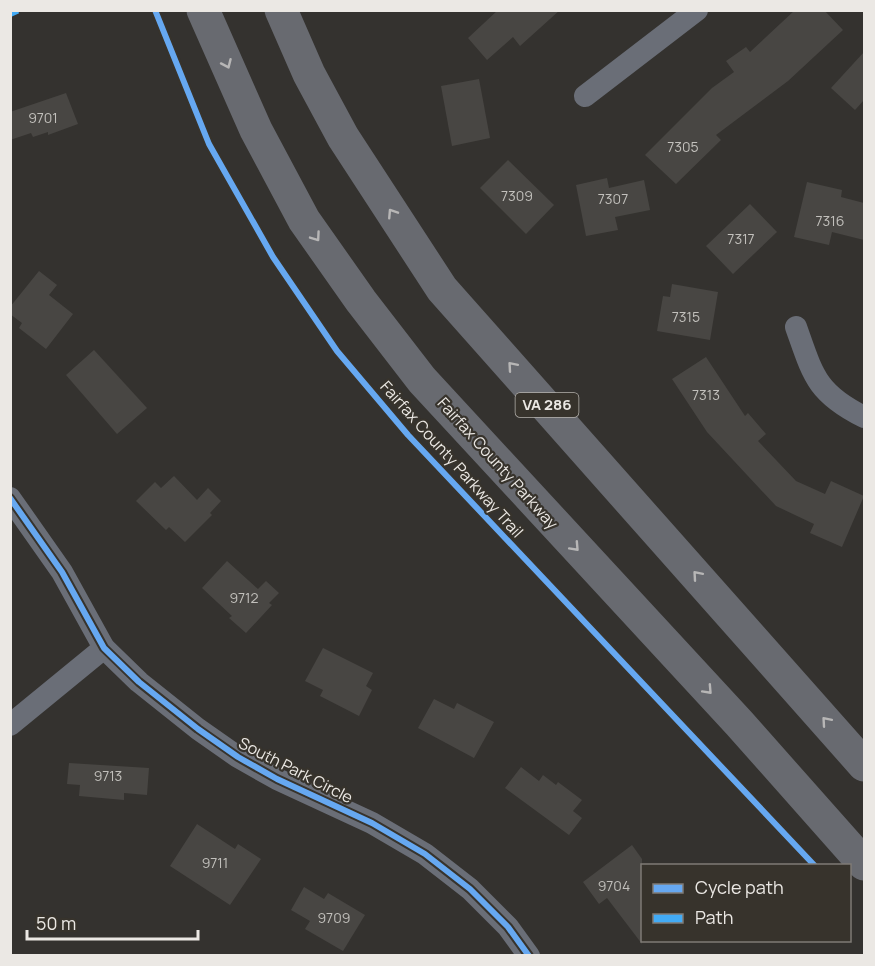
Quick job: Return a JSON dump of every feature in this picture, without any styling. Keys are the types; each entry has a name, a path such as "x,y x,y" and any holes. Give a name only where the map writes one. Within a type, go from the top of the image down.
{"highway":[{"name":"Fairfax County Parkway","path":"203,10 256,130 304,220 361,302 422,380 739,723 864,864"},
{"name":"VA 286","path":"280,10 309,74 343,137 442,289 864,765"}],"street":[{"path":"585,96 697,10"},
{"path":"796,327 815,378 846,408 864,417"},
{"name":"South Park Circle","path":"10,498 62,572 104,648 139,682 238,758 277,779 372,823 425,854 470,889 507,927 529,956"},
{"path":"10,725 104,648"}],"building":[{"path":"498,10 560,10 520,46 513,37 487,60 468,38"},
{"path":"795,10 824,10 843,30 788,81 716,135 721,140 676,184 645,155 712,88 734,72 726,61 746,47 750,52"},
{"path":"864,52 864,100 855,110 831,88"},
{"path":"479,79 490,138 452,146 441,86"},
{"path":"66,93 78,124 48,135 48,132 33,137 31,133 10,140 10,112"},
{"path":"508,160 554,205 526,234 480,188"},
{"path":"607,178 609,188 644,180 650,210 615,217 618,230 586,236 576,185"},
{"path":"807,182 842,190 841,197 864,203 864,240 832,232 829,245 794,237"},
{"path":"750,204 777,232 733,274 706,246"},
{"path":"39,271 57,285 49,295 73,314 46,349 19,328 22,323 10,314 10,307"},
{"path":"672,284 718,292 710,340 657,331 663,296 670,297"},
{"path":"94,350 147,408 117,434 66,375"},
{"path":"706,357 745,416 748,413 766,434 758,441 796,481 825,494 831,481 864,496 842,547 810,533 814,524 776,506 707,432 672,379"},
{"path":"174,476 197,500 208,488 221,501 210,513 212,515 185,542 169,527 166,530 136,501 155,482 161,488"},
{"path":"227,561 258,589 266,581 279,593 269,603 272,605 246,633 229,618 232,616 202,588"},
{"path":"323,648 373,673 366,686 372,690 359,716 320,696 323,690 305,681"},
{"path":"434,699 454,709 457,703 494,722 474,758 418,728"},
{"path":"69,763 149,768 147,795 124,793 124,800 79,796 80,785 67,784"},
{"path":"521,767 539,781 543,775 556,785 558,782 582,800 573,811 582,818 569,835 505,788"},
{"path":"197,824 235,849 238,844 261,859 230,905 170,866"},
{"path":"632,845 642,859 642,944 607,898 599,904 583,882"},
{"path":"304,887 324,899 328,893 365,915 343,951 305,929 310,921 291,910"}],"marked path":[{"path":"10,15 21,10"}],"cycle path":[{"name":"Fairfax County Parkway Trail","path":"155,10 209,144 273,257 337,351 408,435 813,864"},
{"path":"10,498 62,572 104,648 139,682 198,729 238,757 277,779 372,823 425,854 470,889 508,927 529,956"}]}
